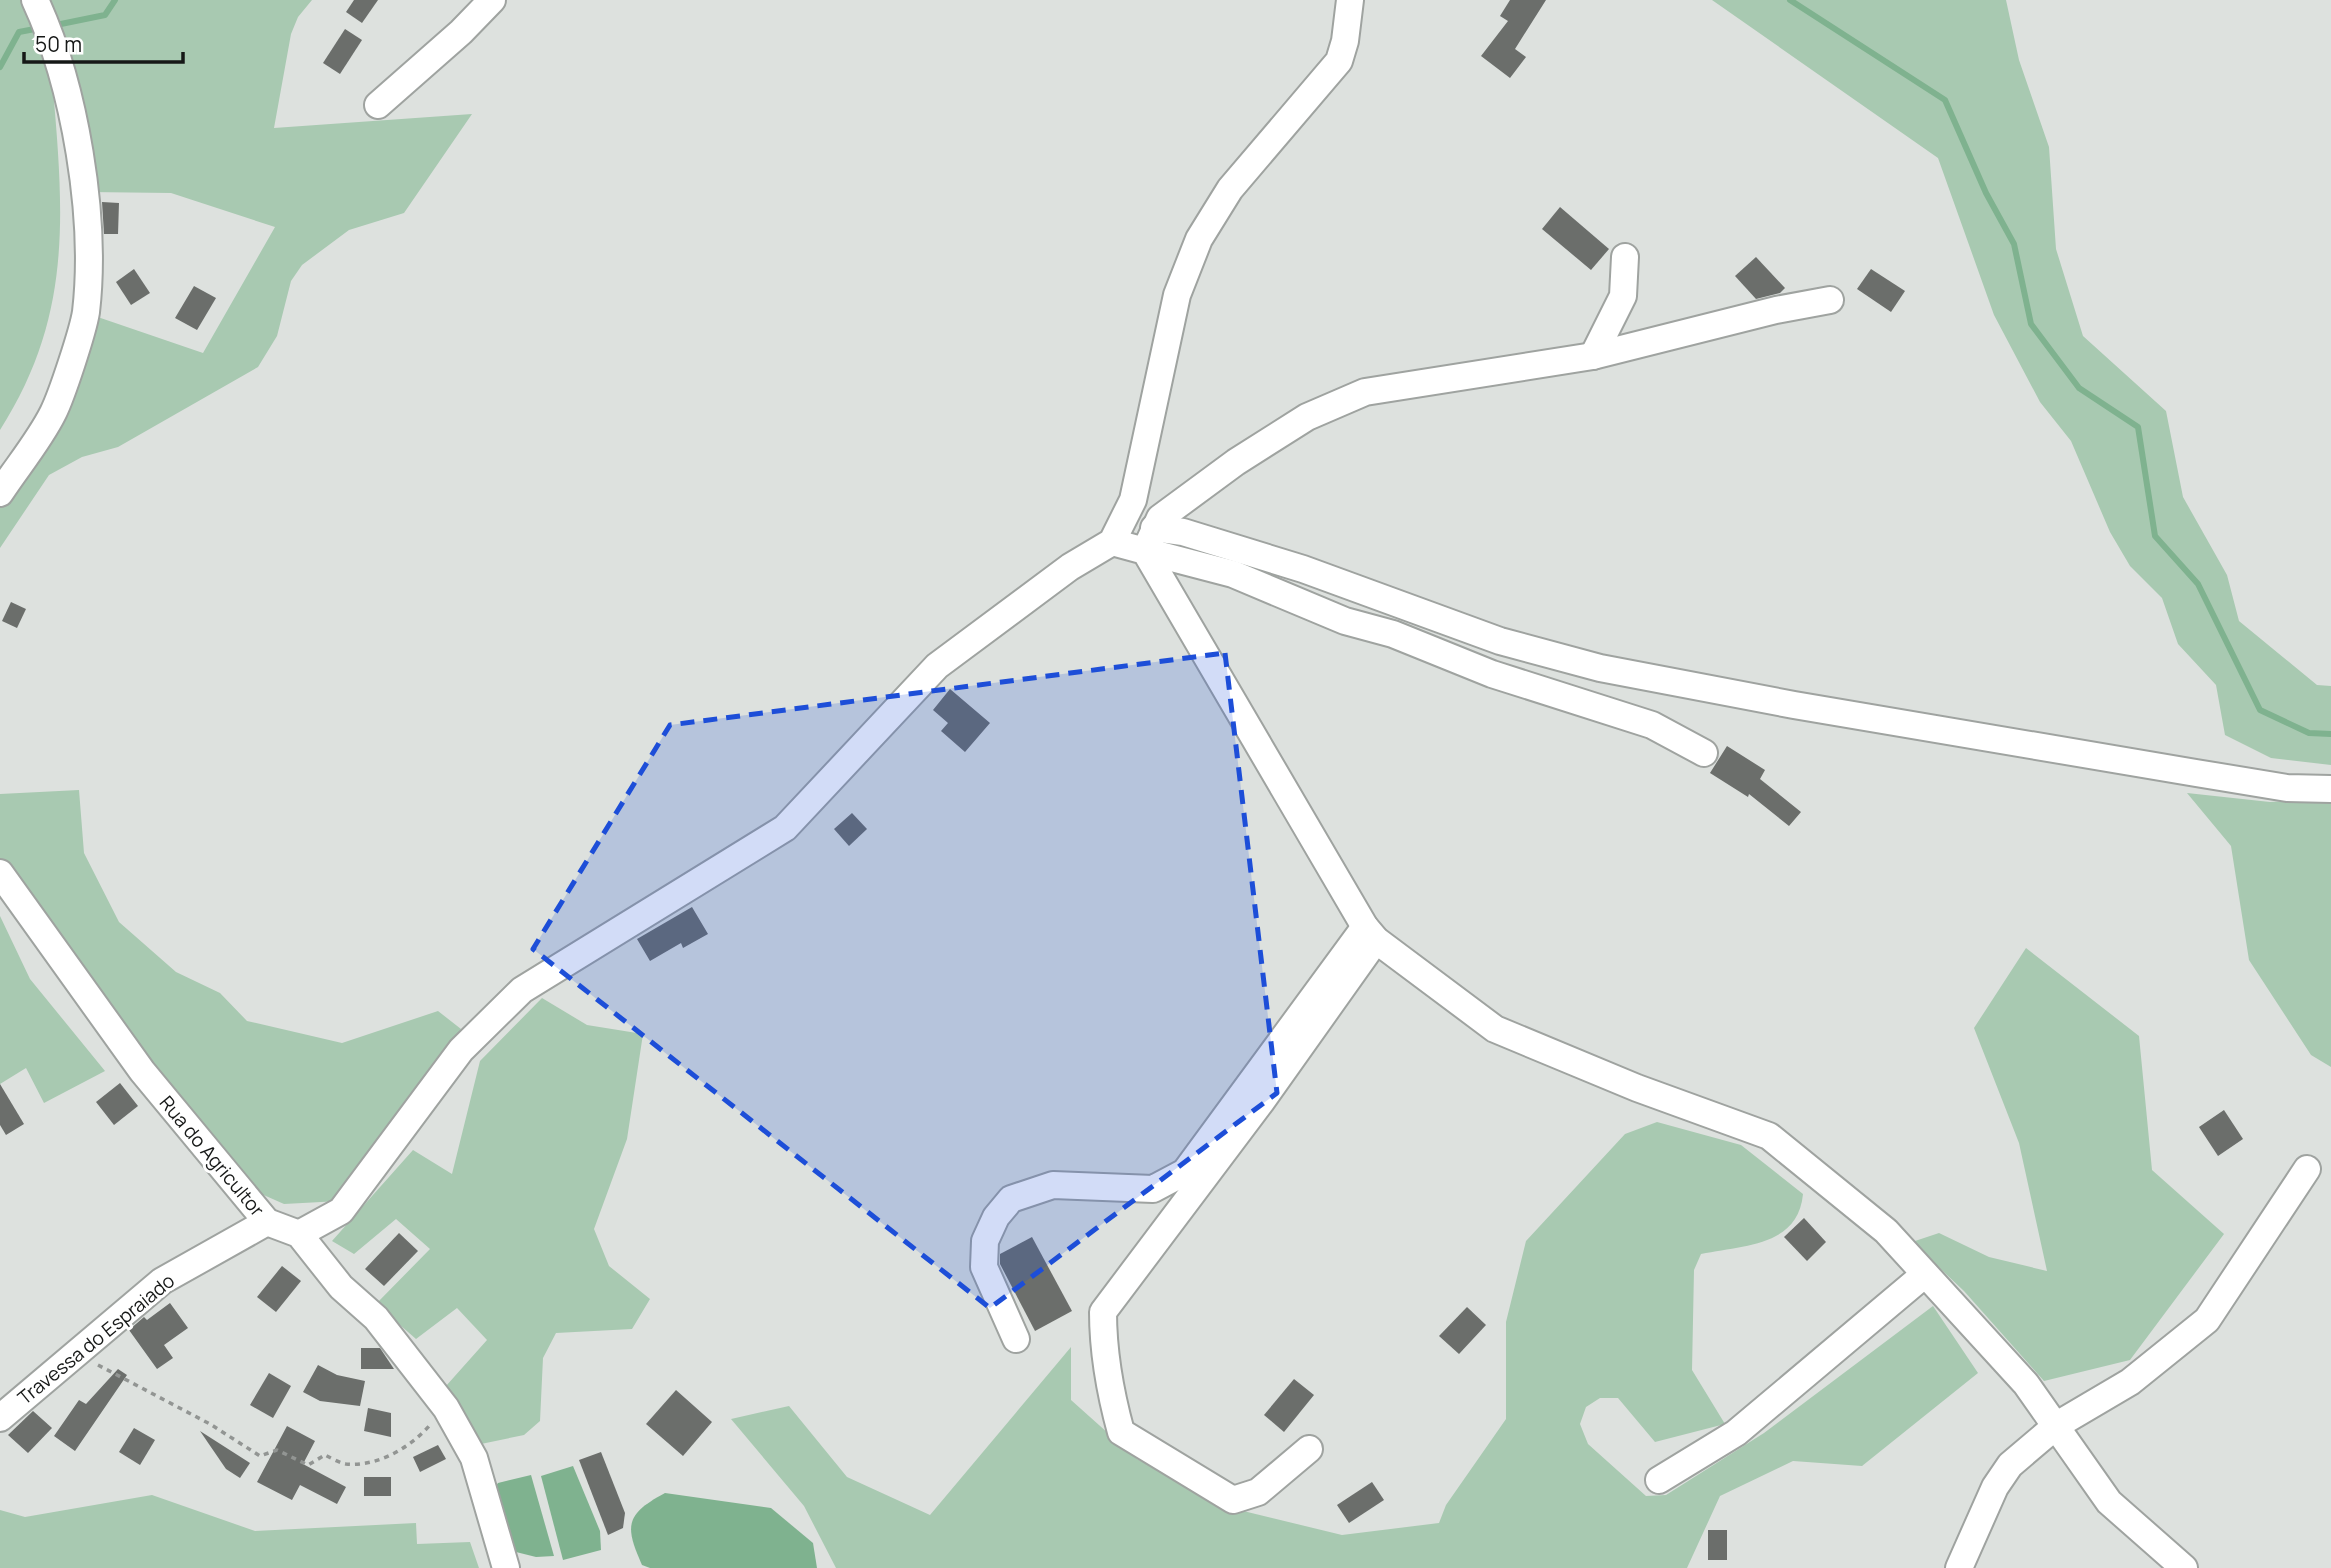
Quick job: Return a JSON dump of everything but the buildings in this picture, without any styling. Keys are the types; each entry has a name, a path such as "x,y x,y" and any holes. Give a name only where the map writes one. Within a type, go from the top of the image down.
{"street":[{"path":"378,106 461,32 492,0"},
{"path":"1112,542 1133,500 1177,295 1199,239 1230,189 1339,61 1345,41 1350,0"},
{"path":"0,493 53,413 86,314 88,254 84,187 57,52 37,3"},
{"path":"1593,356 1623,296 1625,257"},
{"path":"1149,540 1160,518 1236,461 1307,417 1366,392 1593,356 1776,310 1830,300"},
{"path":"506,1568 474,1458 446,1408 376,1318 341,1287 299,1234 341,1211 461,1051 522,990 785,828 937,666 1070,567 1112,542 1197,536 1303,569 1500,641 1600,668 1794,705 2196,773 2287,788 2331,789"},
{"path":"1149,540 1345,621 1393,634 1492,674 1652,725 1704,753"},
{"path":"1149,540 1371,933 1495,1029 1637,1087 1769,1136 1886,1231 2026,1384 2109,1503 2184,1568"},
{"name":"Rua do Agricultor","path":"0,873 142,1071 267,1222 299,1234"},
{"path":"1016,1339 984,1267 985,1241 996,1217 1011,1199 1043,1187 1153,1189 1185,1172 1371,933"},
{"path":"1309,1449 1258,1492 1233,1500 1121,1432 1107,1376 1103,1312 1261,1102 1371,933"},
{"path":"1959,1568 2010,1465 2057,1425 2130,1382 2207,1320 2307,1169"},
{"name":"Travessa do Espraiado","path":"0,1418 80,1354 162,1281 267,1222"},
{"path":"1659,1479 1736,1433 1925,1274"}],"path":[{"path":"80,1354 136,1387 210,1424 260,1456 277,1450 308,1465 325,1455 346,1464 387,1457 415,1443 446,1408"}],"highlighted area":[{"path":"1225,653 1277,1093 990,1308 533,949 670,725"}],"shaded area":[{"path":"0,0 312,0 298,17 291,34 274,128 472,114 404,213 349,230 302,265 291,281 277,336 258,367 118,447 82,457 49,475 0,548 0,492 37,427 86,313 203,353 275,227 171,193 88,192 53,89 59,180 58,265 40,347 23,388 0,430"},
{"path":"1712,0 2006,0 2019,60 2049,147 2056,249 2083,336 2166,411 2183,497 2227,575 2239,621 2317,685 2331,686 2331,765 2271,758 2225,735 2216,685 2178,644 2162,598 2130,566 2110,532 2071,441 2040,402 1994,315 1938,158"},
{"path":"79,790 84,853 119,922 176,972 220,993 247,1021 342,1043 438,1011 461,1029 340,1201 284,1204 248,1188 52,970 13,877 0,864 0,794"},
{"path":"2187,793 2270,802 2331,799 2331,1067 2311,1055 2249,960 2231,846"},
{"path":"0,916 30,979 105,1071 44,1103 26,1068 0,1084"},
{"path":"2026,948 2139,1036 2152,1170 2224,1234 2130,1360 2044,1381 1964,1291 1912,1242 1939,1233 1989,1257 2047,1271 2019,1143 1974,1028"},
{"path":"542,998 587,1025 643,1034 627,1139 594,1229 609,1266 650,1299 632,1329 556,1333 543,1358 540,1421 524,1435 481,1444 446,1386 487,1340 457,1308 416,1339 376,1304 430,1249 396,1219 354,1254 332,1241 413,1150 452,1174 480,1061"},
{"path":"1657,1122 1741,1145 1803,1194 1799,1211 1791,1224 1780,1234 1750,1245 1701,1254 1694,1270 1692,1370 1725,1424 1655,1442 1618,1398 1600,1398 1586,1407 1580,1424 1588,1444 1646,1496 1666,1495 1764,1433 1933,1306 1978,1373 1862,1466 1793,1461 1720,1496 1687,1568 836,1568 804,1506 731,1419 789,1406 847,1477 930,1515 1071,1347 1071,1400 1137,1459 1231,1508 1342,1535 1439,1523 1446,1505 1506,1419 1506,1322 1526,1241 1625,1134"},
{"path":"573,1466 600,1531 601,1550 563,1560 541,1476"},
{"path":"531,1475 554,1556 536,1557 512,1551 492,1491 498,1483"},
{"path":"665,1493 771,1508 813,1543 817,1568 650,1568 642,1565 633,1540 632,1522 642,1507"},
{"path":"152,1495 255,1531 416,1523 417,1544 470,1542 479,1568 0,1568 0,1510 25,1517"}],"waterway":[{"path":"51,26 105,15 115,0"},
{"path":"1790,0 1945,100 1986,193 2014,244 2031,324 2079,388 2138,427 2155,536 2198,584 2260,710 2309,733 2331,734"},
{"path":"0,67 19,32 40,28"}]}
